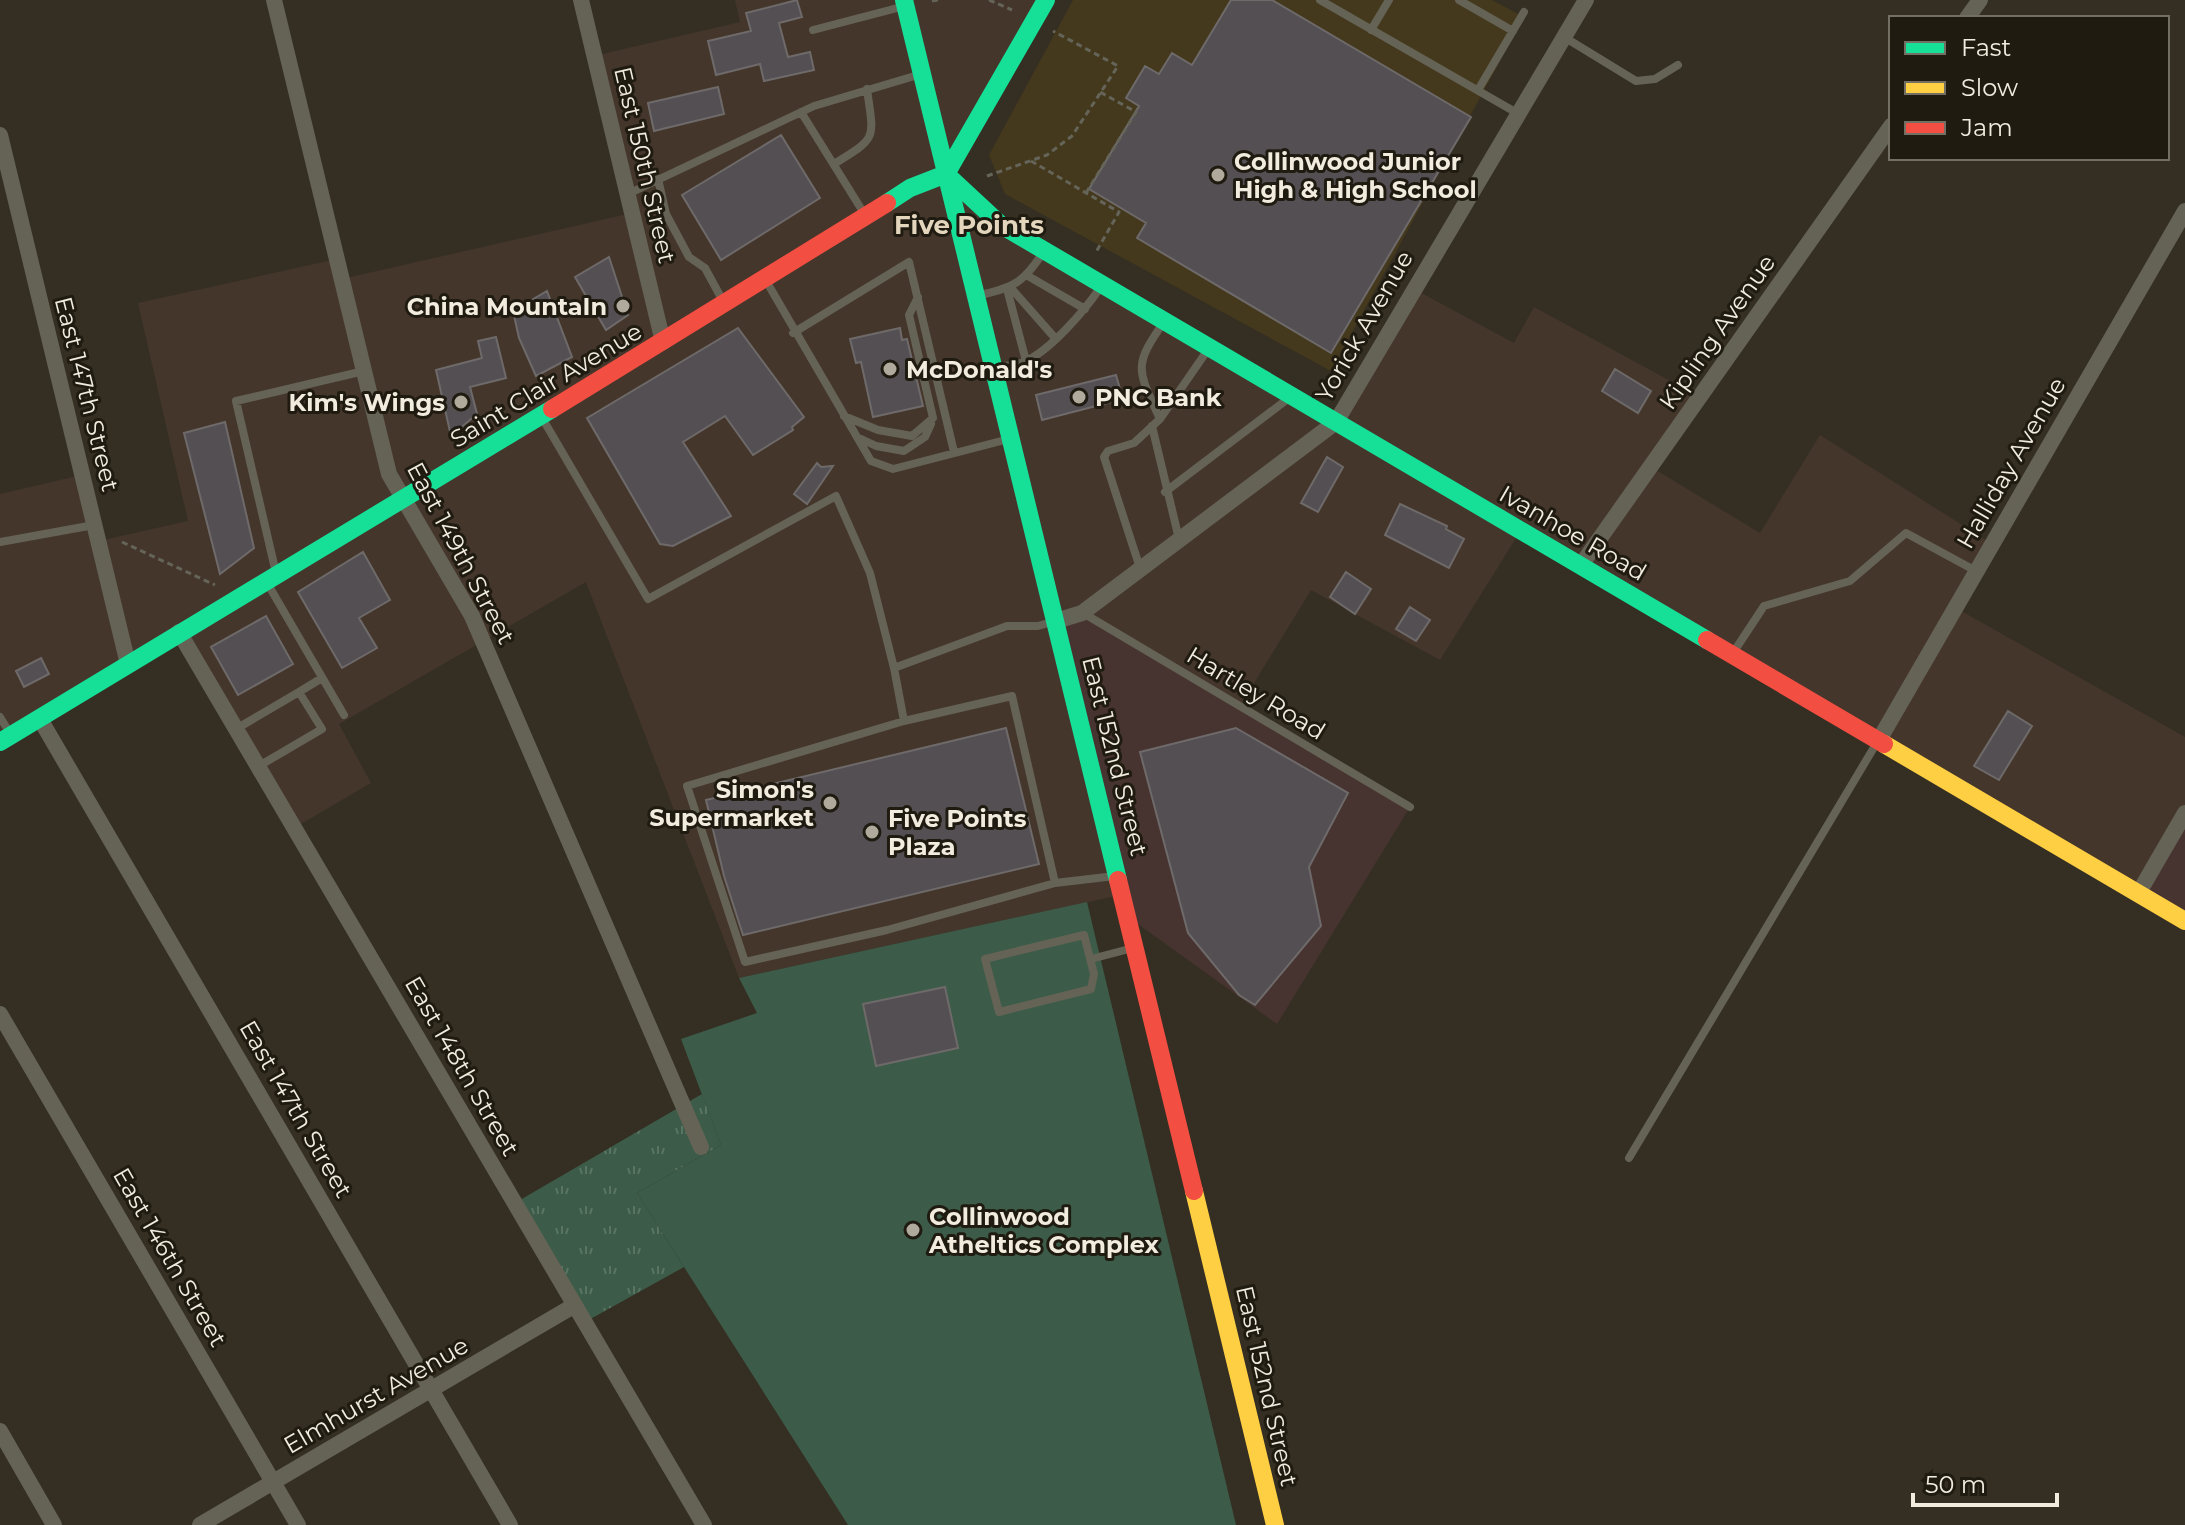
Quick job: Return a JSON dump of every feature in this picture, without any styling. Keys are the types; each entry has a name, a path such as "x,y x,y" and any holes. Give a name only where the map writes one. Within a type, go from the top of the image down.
{"street":[{"name":"East 149th Street","path":"274,0 389,474 472,616 701,1147"},
{"name":"East 150th Street","path":"581,0 663,342"},
{"path":"946,174 1046,0"},
{"name":"Yorick Avenue","path":"1056,621 1082,613 1336,422 1586,0"},
{"name":"East 152nd Street","path":"905,3 1120,876 1275,1525"},
{"name":"Kipling Avenue","path":"1581,565 1889,129"},
{"name":"East 147th Street","path":"0,135 128,664"},
{"name":"Saint Clair Avenue","path":"6,739 663,342 910,188 946,174"},
{"name":"Ivanhoe Road","path":"946,174 1001,225 2185,921"},
{"name":"Halliday Avenue","path":"1879,740 2185,211"},
{"name":"East 148th Street","path":"179,632 704,1525"},
{"name":"East 147th Street","path":"40,719 510,1525"},
{"path":"2138,894 2185,813"},
{"name":"East 146th Street","path":"0,1014 298,1525"},
{"name":"Elmhurst Avenue","path":"200,1525 575,1305"},
{"path":"0,1431 54,1525"}],"lane":[{"path":"1320,0 1517,113"},
{"path":"1371,30 1389,0"},
{"path":"1459,0 1513,31"},
{"path":"813,30 905,3"},
{"path":"1478,90 1524,12"},
{"path":"1563,37 1636,81 1655,79 1678,65"},
{"path":"627,194 801,112 922,74"},
{"path":"834,164 868,143 873,131 867,89"},
{"path":"801,112 866,215"},
{"path":"658,179 666,214 689,257 705,268 724,304"},
{"path":"975,296 1009,288 1028,276 1044,250"},
{"path":"793,333 909,262 954,452"},
{"path":"1028,276 1085,309"},
{"path":"764,279 871,461 893,469 1013,438"},
{"path":"993,368 1026,361 1085,309 1102,285"},
{"path":"1009,288 1055,338"},
{"path":"1009,288 1026,361"},
{"path":"856,437 876,446 904,451 925,437 933,418 909,315 918,297"},
{"path":"1165,321 1143,352 1140,371 1156,422 1165,492 1179,540"},
{"path":"1140,569 1104,457 1108,451 1134,443 1156,422 1209,348"},
{"path":"344,715 271,578 236,401 364,371"},
{"path":"1165,492 1291,395"},
{"path":"541,416 648,599 836,496 870,573 904,721"},
{"path":"843,416 878,430 912,436 933,418"},
{"path":"0,542 94,525"},
{"path":"1732,654 1764,606 1850,581 1906,533 1976,572"},
{"name":"Hartley Road","path":"1082,613 1410,807"},
{"path":"894,668 1007,626 1038,626 1056,621"},
{"path":"236,729 322,678"},
{"path":"258,767 322,729 299,692"},
{"path":"1055,883 1012,696 904,721 687,786 745,962 887,930 1055,883 1120,876"},
{"path":"0,717 6,739"},
{"path":"1629,1158 1879,740"},
{"path":"1084,935 1091,959 1091,989 999,1012 985,959 1084,935"},
{"path":"1091,959 1137,947"}],"path":[{"path":"932,1 938,0"},
{"path":"989,0 1012,10"},
{"path":"987,176 1031,161 1072,136 1118,66 1053,31"},
{"path":"1086,193 1136,112 1100,92"},
{"path":"1031,161 1119,212 1096,252"},
{"path":"122,542 215,585"}],"shaded area":[{"path":"735,0 1046,0 946,174 1001,225 1336,421 1414,289 1514,343 1534,307 1700,397 1651,467 1760,533 1820,435 1992,544 1956,608 2185,737 2185,813 2138,894 1521,530 1440,660 1311,590 1125,894 739,978 586,582 339,724 371,783 294,828 178,632 0,742 0,494 82,475 99,541 188,521 138,303 337,259 342,279 632,213 594,56 740,22"},
{"name":"Collinwood Junior High & High School","path":"1073,0 1492,0 1524,17 1331,371 1005,194 989,155"},
{"path":"1082,613 1410,807 1277,1024 1131,919 1056,621"},
{"path":"2185,813 2185,921 2138,894"}],"green space":[{"name":"Collinwood Atheltics Complex","path":"1087,902 1236,1525 848,1525 637,1193 721,1145 681,1039 757,1013 739,978"},
{"path":"702,1094 721,1145 637,1193 684,1267 585,1322 515,1203"}],"building":[{"path":"797,0 802,17 779,23 788,57 810,52 814,70 764,81 760,64 716,75 708,41 751,31 746,13"},
{"name":"Collinwood Junior High & High School","path":"1231,0 1272,0 1471,117 1331,353 1137,238 1146,223 1089,189 1139,106 1126,98 1145,66 1159,74 1172,53 1192,65"},
{"path":"718,87 724,114 654,131 648,103"},
{"path":"781,135 820,198 721,260 682,195"},
{"path":"609,257 628,315 606,330 575,277"},
{"path":"547,291 572,357 536,376 519,338 513,311"},
{"path":"738,328 804,417 792,427 793,430 753,455 725,416 683,442 731,516 673,546 660,544 587,418"},
{"name":"McDonald's","path":"900,328 902,340 907,339 923,406 873,417 861,362 856,363 850,339"},
{"path":"496,337 506,378 470,387 477,414 451,436 436,370 482,358 478,341"},
{"path":"1615,369 1651,391 1638,413 1602,391"},
{"name":"PNC Bank","path":"1116,375 1123,399 1042,420 1036,395"},
{"path":"225,422 254,548 220,574 184,433"},
{"path":"1327,457 1343,467 1318,512 1301,503"},
{"path":"817,463 821,467 833,466 807,504 794,494"},
{"path":"1400,504 1447,526 1446,529 1464,539 1449,568 1385,535"},
{"path":"363,552 390,600 359,618 377,648 342,668 298,592"},
{"path":"1346,572 1371,589 1355,614 1330,597"},
{"path":"1410,607 1430,620 1416,641 1396,629"},
{"path":"266,616 293,664 238,695 211,647"},
{"path":"41,658 49,674 24,687 16,671"},
{"path":"2008,711 2032,726 1999,780 1974,766"},
{"name":"Five Points Plaza","path":"1006,728 1039,864 743,935 724,876 706,800"},
{"path":"1236,728 1348,793 1309,867 1321,926 1255,1005 1239,995 1188,933 1140,752"},
{"path":"945,987 958,1048 876,1066 863,1004"}],"traffic: fast":[{"path":"904,0 1118,880"},
{"path":"887,203 910,188 946,174 1046,0"},
{"path":"946,174 1001,225 1707,640"},
{"path":"0,742 552,409"}],"traffic: slow":[{"path":"1884,744 2185,921"},
{"path":"1194,1191 1275,1525"}],"traffic: jam":[{"path":"552,409 887,203"},
{"path":"1707,640 1884,744"},
{"path":"1118,880 1194,1191"}],"place":[{"name":"Collinwood Junior High & High School","path":"1218,175"},
{"name":"China MountaIn","path":"623,306"},
{"name":"McDonald's","path":"890,369"},
{"name":"PNC Bank","path":"1079,397"},
{"name":"Kim's Wings","path":"461,402"},
{"name":"Simon's Supermarket","path":"830,803"},
{"name":"Five Points Plaza","path":"872,832"},
{"name":"Collinwood Atheltics Complex","path":"913,1230"}],"district":[{"name":"Five Points","path":"969,225"}]}
